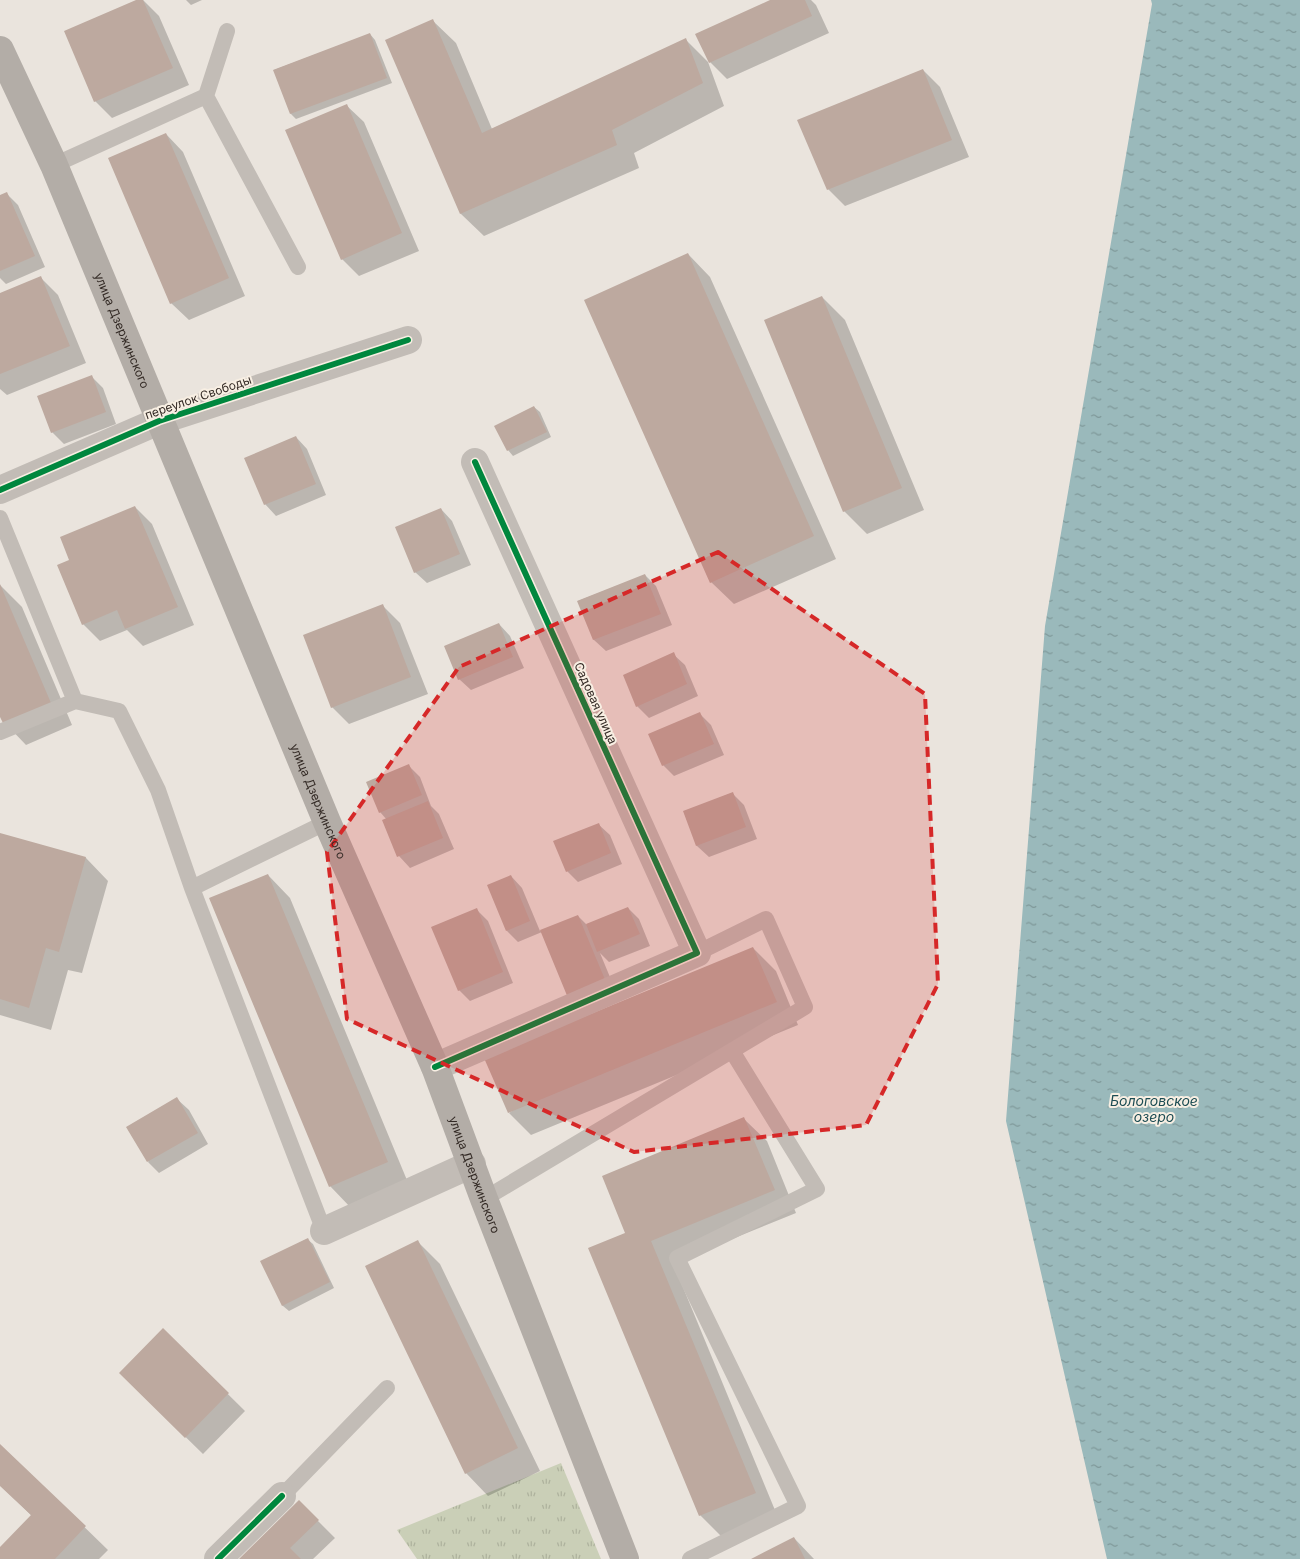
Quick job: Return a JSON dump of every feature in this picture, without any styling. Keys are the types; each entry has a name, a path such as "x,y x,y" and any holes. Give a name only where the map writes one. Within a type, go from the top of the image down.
{"main road":[{"name":"улица Дзержинского","path":"0,50 54,166 327,822 435,1067 484,1199 625,1559"}],"street":[{"name":"переулок Свободы","path":"0,490 159,421 408,340"},
{"name":"Садовая улица","path":"475,462 697,953"},
{"path":"435,1067 697,953"},
{"path":"324,1231 472,1164"},
{"path":"218,1559 282,1496"}],"lane":[{"path":"227,31 206,96 298,267"},
{"path":"54,166 206,96"},
{"path":"0,518 75,701"},
{"path":"0,732 75,701 119,711 158,790 192,888 324,1231"},
{"path":"192,888 327,822"},
{"path":"484,1199 805,1007 766,919 697,953"},
{"path":"690,1559 798,1506 677,1258 817,1189 732,1051"},
{"path":"282,1496 387,1388"}],"highlighted area":[{"path":"718,552 925,694 938,984 866,1125 634,1152 347,1019 327,852 459,667"}],"green space":[{"path":"561,1463 601,1559 417,1559 397,1530"}],"water":[{"name":"Бологовское озеро","path":"1151,0 1300,0 1300,1559 1107,1559 1006,1121 1045,626 1152,4"}],"building":[{"path":"136,0 143,0 173,68 94,102 64,31"},
{"path":"770,0 805,0 812,16 709,63 695,34"},
{"path":"433,19 482,133 686,38 703,83 612,130 617,145 460,214 385,40"},
{"path":"370,33 387,78 290,114 273,70"},
{"path":"923,69 952,140 827,190 797,120"},
{"path":"347,104 402,233 341,260 285,130"},
{"path":"166,133 229,278 170,304 108,158"},
{"path":"7,192 35,256 0,271 0,195"},
{"path":"688,253 814,536 710,583 584,300"},
{"path":"41,276 70,346 0,374 0,293"},
{"path":"822,296 902,488 843,512 764,320"},
{"path":"92,375 106,412 51,433 37,396"},
{"path":"534,406 547,432 507,451 494,426"},
{"path":"296,436 316,484 264,505 244,458"},
{"path":"135,506 178,607 125,629 117,610 82,625 57,565 69,560 60,537"},
{"path":"441,508 460,554 414,573 395,527"},
{"path":"645,574 661,614 593,640 577,601"},
{"path":"0,584 51,703 3,723 0,717"},
{"path":"383,604 411,677 331,708 303,635"},
{"path":"499,623 513,657 458,680 444,646"},
{"path":"674,652 687,684 636,707 623,675"},
{"path":"700,712 714,744 662,766 648,734"},
{"path":"409,764 422,795 379,813 366,782"},
{"path":"733,792 746,827 696,846 683,811"},
{"path":"428,801 443,838 397,857 382,820"},
{"path":"599,823 611,853 566,872 553,841"},
{"path":"0,833 86,857 59,952 46,948 29,1008 0,999"},
{"path":"268,874 388,1162 329,1187 209,898"},
{"path":"511,875 530,921 506,931 487,885"},
{"path":"628,907 640,934 597,952 586,924"},
{"path":"477,908 503,972 458,991 431,927"},
{"path":"578,915 606,982 568,998 540,930"},
{"path":"753,947 777,1002 508,1113 484,1058"},
{"path":"177,1097 198,1133 147,1162 126,1127"},
{"path":"744,1117 775,1190 651,1241 756,1493 699,1516 588,1248 625,1233 602,1176"},
{"path":"308,1238 330,1282 282,1306 260,1261"},
{"path":"418,1240 518,1448 465,1474 365,1266"},
{"path":"163,1328 229,1393 185,1438 119,1373"},
{"path":"0,1444 86,1526 55,1559 0,1559 0,1547 31,1515 0,1486"},
{"path":"299,1500 319,1520 290,1548 301,1559 239,1559"},
{"path":"794,1537 805,1559 751,1559"}],"cycle path":[{"path":"0,490 159,421 408,340"},
{"path":"435,1067 697,953 475,462"},
{"path":"218,1559 282,1496"}]}
